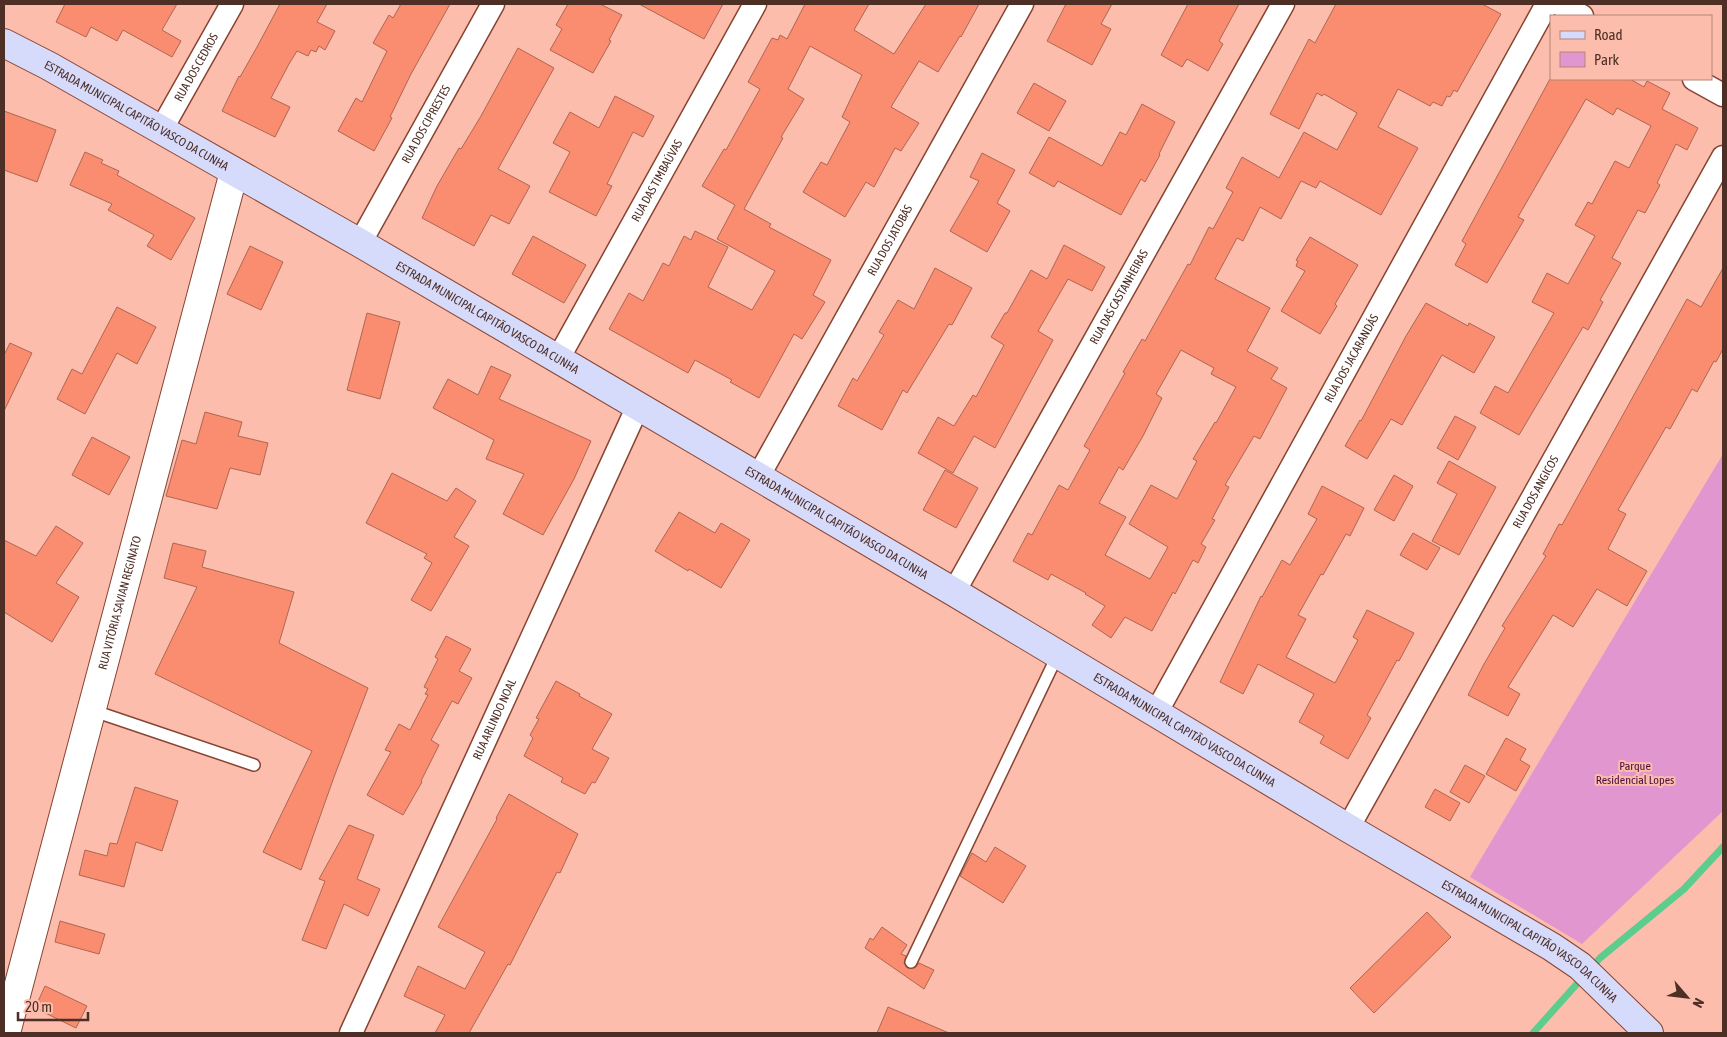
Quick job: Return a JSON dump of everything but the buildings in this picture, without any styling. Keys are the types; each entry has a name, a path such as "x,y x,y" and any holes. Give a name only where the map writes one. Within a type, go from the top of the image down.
{"main road":[{"name":"ESTRADA MUNICIPAL CAPITÃO VASCO DA CUNHA","path":"4,43 49,66 558,359 954,592 1348,828 1552,946 1580,966 1649,1033"}],"street":[{"name":"RUA DOS CEDROS","path":"161,130 232,4"},
{"name":"RUA DOS CIPRESTES","path":"360,244 493,4"},
{"name":"RUA DAS TIMBAÚVAS","path":"558,359 756,4"},
{"name":"RUA DOS JATOBÁS","path":"758,476 1022,4"},
{"name":"RUA DAS CASTANHEIRAS","path":"954,592 1283,4"},
{"name":"RUA DOS JACARANDÁS","path":"1156,713 1547,4"},
{"path":"1559,4 1580,15"},
{"path":"1696,80 1723,95"},
{"name":"RUA DOS ANGICOS","path":"1348,828 1723,157"},
{"name":"RUA VITÓRIA SAVIAN REGINATO","path":"6,1033 234,172"},
{"name":"RUA ARLINDO NOAL","path":"351,1033 638,406"}],"lane":[{"path":"911,962 1058,654"},
{"path":"91,710 254,765"}],"green space":[{"name":"Parque Residencial Lopes","path":"1723,454 1723,811 1582,944 1470,877"}],"waterway":[{"path":"1591,968 1600,958 1684,889 1723,847"},
{"path":"1533,1033 1584,976"}]}
